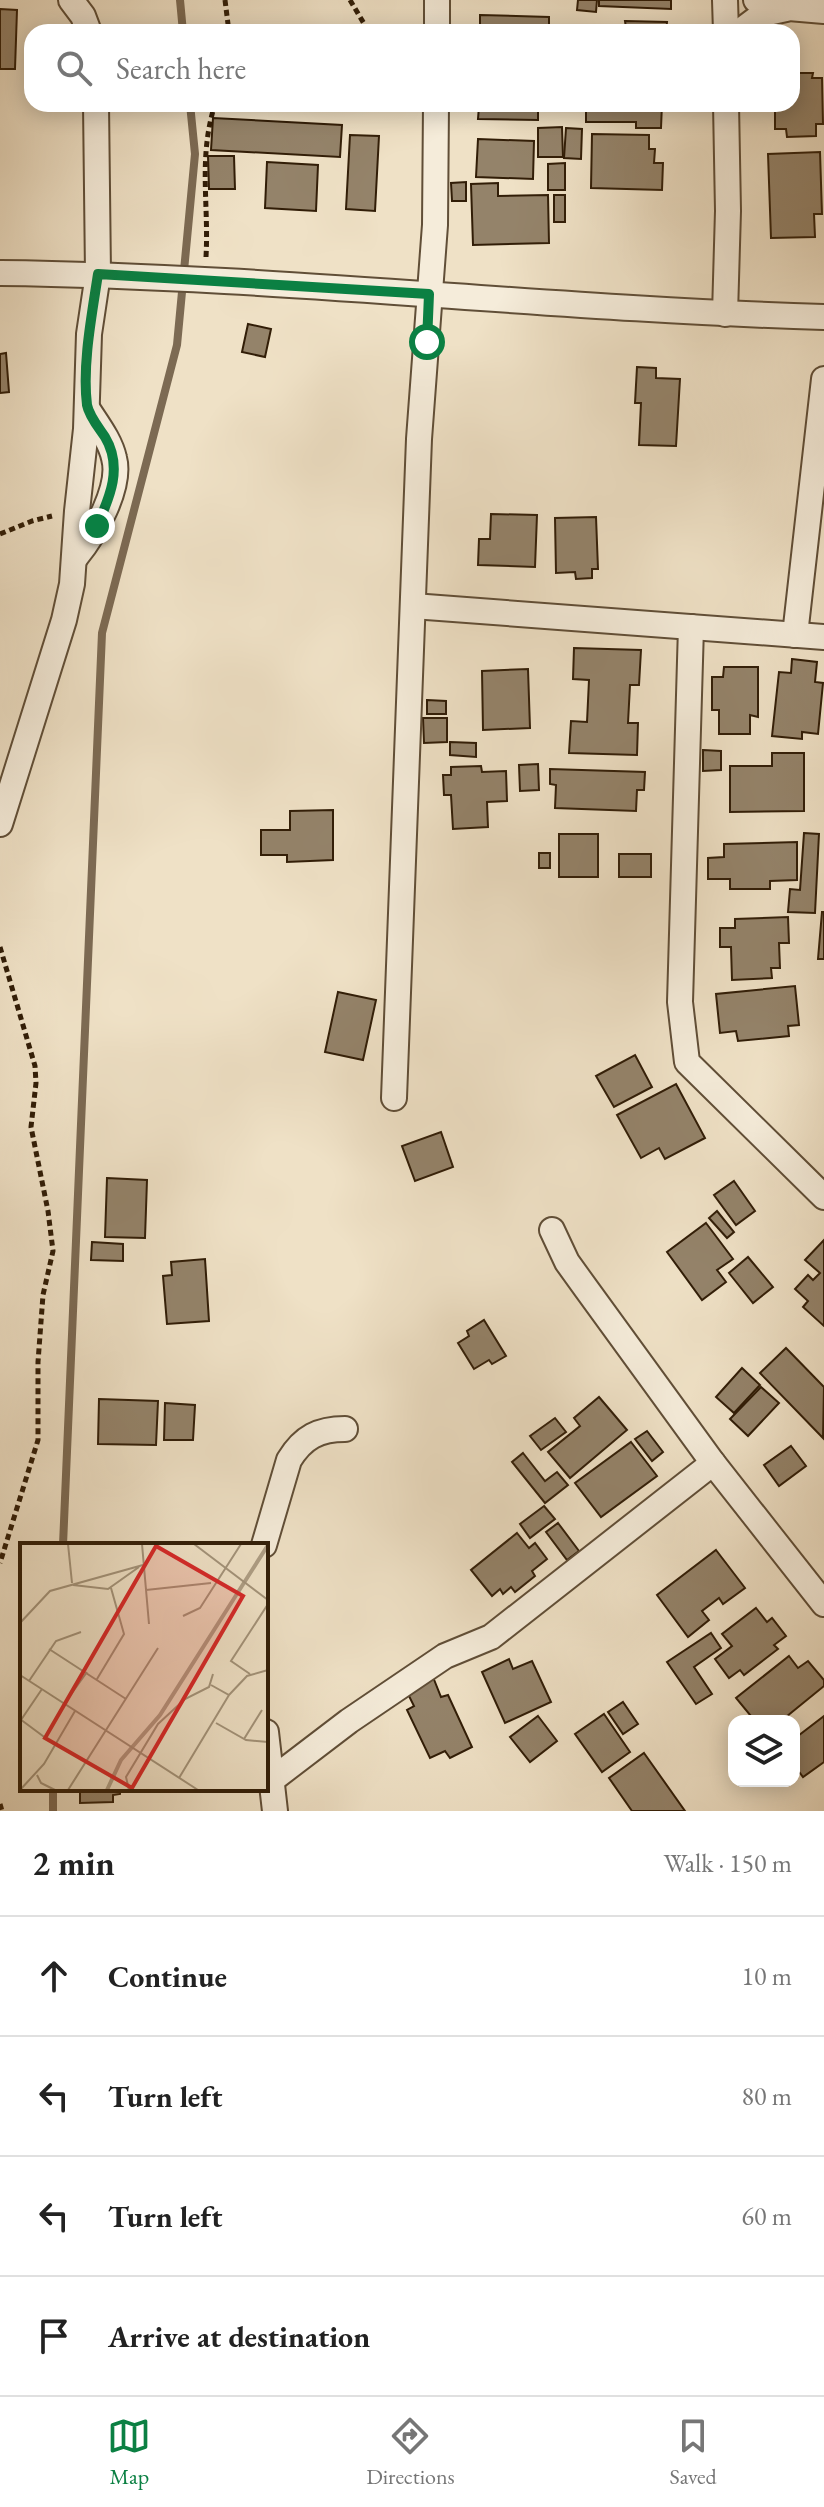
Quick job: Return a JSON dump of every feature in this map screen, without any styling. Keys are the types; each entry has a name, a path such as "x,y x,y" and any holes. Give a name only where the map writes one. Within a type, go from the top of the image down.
{"street":[{"path":"71,0 86,24"},
{"path":"437,0 437,24"},
{"path":"725,0 726,24"},
{"path":"756,0 789,8 824,11"},
{"path":"750,24 763,14 789,8"},
{"path":"0,824 64,620 76,557 89,334 98,274 96,112"},
{"path":"394,1098 413,606 435,225 436,112"},
{"path":"725,314 728,211 726,112"},
{"path":"0,273 154,276 725,314 824,317"},
{"path":"795,635 824,379"},
{"path":"76,557 105,507 115,471 108,442 87,408"},
{"path":"413,606 824,637"},
{"path":"691,627 680,1002 687,1062 824,1197"},
{"path":"552,1230 567,1262 713,1463 824,1604"},
{"path":"265,1543 294,1452 311,1435 345,1429"},
{"path":"273,1779 349,1721 445,1656 491,1637 713,1463"},
{"path":"268,1745 275,1811"}],"path":[{"path":"225,0 228,24"},
{"path":"350,0 364,24"},
{"path":"203,281 206,132 212,112"},
{"path":"0,534 32,521 77,511"},
{"path":"0,947 35,1066 31,1127 53,1251 43,1295 35,1458 0,1563"},
{"path":"0,1804 2,1811"}],"building":[{"path":"578,0 597,0 596,12 577,10"},
{"path":"599,0 671,0 671,9 599,6"},
{"path":"0,9 17,10 15,69 0,69"},
{"path":"480,15 549,17 549,24 480,24"},
{"path":"625,21 667,22 667,24 625,24"},
{"path":"800,73 813,73 812,78 822,78 823,124 816,124 816,136 787,137 786,129 775,129 775,112 800,112"},
{"path":"479,112 538,112 538,120 478,119"},
{"path":"586,112 662,112 661,128 636,128 636,122 586,122"},
{"path":"213,118 342,125 340,157 211,150"},
{"path":"562,127 563,157 538,157 538,128"},
{"path":"566,128 582,129 581,159 564,158"},
{"path":"592,134 649,135 649,149 655,149 654,163 663,163 662,190 591,188"},
{"path":"350,135 379,136 375,211 346,209"},
{"path":"478,139 534,141 533,179 476,177"},
{"path":"820,152 822,214 814,214 815,237 771,238 768,154"},
{"path":"208,156 234,156 235,189 209,189"},
{"path":"267,162 318,165 316,211 265,208"},
{"path":"565,163 565,190 548,190 548,164"},
{"path":"466,182 466,201 452,201 451,183"},
{"path":"498,183 498,196 548,195 549,243 473,245 471,184"},
{"path":"554,195 565,195 565,222 554,222"},
{"path":"248,324 271,329 265,357 242,352"},
{"path":"6,353 9,392 0,393 0,354"},
{"path":"637,367 656,368 656,378 680,379 676,446 639,445 641,403 635,403"},
{"path":"491,514 537,515 535,567 478,565 479,539 490,539"},
{"path":"596,517 598,569 592,569 592,578 576,579 575,572 556,573 555,518"},
{"path":"574,648 641,650 639,685 630,685 628,723 638,723 637,755 569,753 571,721 587,722 589,680 573,679"},
{"path":"792,659 817,662 815,682 823,683 818,734 802,732 802,739 772,736 779,672 791,673"},
{"path":"724,667 758,667 758,717 750,715 750,734 719,734 719,710 712,710 712,677 723,677"},
{"path":"528,669 530,728 483,730 482,671"},
{"path":"427,700 446,701 446,714 427,714"},
{"path":"423,718 447,718 447,742 424,743"},
{"path":"450,742 476,743 476,757 450,755"},
{"path":"703,750 721,751 721,770 703,771"},
{"path":"772,753 804,753 804,811 730,812 730,766 772,766"},
{"path":"538,764 539,790 520,791 519,765"},
{"path":"481,766 482,772 506,771 507,801 487,802 488,827 453,829 451,795 444,795 443,775 451,775 451,767"},
{"path":"550,769 645,772 644,790 637,790 636,811 555,808 556,785 550,784"},
{"path":"333,810 333,860 287,862 287,855 261,855 261,830 290,830 290,811"},
{"path":"804,833 819,834 815,913 788,912 790,889 800,890"},
{"path":"559,834 598,834 598,877 559,877"},
{"path":"797,842 797,880 770,881 770,889 730,889 730,879 708,879 708,858 724,857 724,844"},
{"path":"539,853 550,853 550,868 539,868"},
{"path":"619,854 651,854 651,877 619,877"},
{"path":"822,912 824,959 818,959"},
{"path":"788,917 789,943 779,943 780,968 771,968 772,978 732,980 731,947 720,947 720,928 735,928 735,919"},
{"path":"795,986 799,1025 788,1026 789,1036 738,1041 736,1031 720,1033 716,994"},
{"path":"338,992 376,1000 363,1060 325,1052"},
{"path":"635,1055 652,1087 614,1107 596,1076"},
{"path":"676,1084 705,1138 665,1159 659,1148 641,1158 617,1115"},
{"path":"441,1132 453,1167 415,1181 402,1146"},
{"path":"107,1178 147,1180 145,1238 105,1237"},
{"path":"734,1181 755,1211 736,1225 714,1195"},
{"path":"717,1211 734,1232 727,1238 709,1218"},
{"path":"706,1223 733,1259 717,1270 726,1282 702,1300 667,1252"},
{"path":"824,1240 824,1326 803,1307 808,1301 795,1289 808,1275 813,1280 820,1273 805,1260"},
{"path":"92,1242 123,1244 123,1261 91,1260"},
{"path":"748,1257 773,1287 753,1303 729,1273"},
{"path":"205,1259 209,1321 167,1324 163,1276 172,1275 171,1262"},
{"path":"484,1320 506,1356 492,1364 489,1360 474,1369 458,1343 469,1336 467,1331"},
{"path":"786,1348 824,1387 823,1438 760,1373"},
{"path":"742,1368 760,1385 734,1413 716,1397"},
{"path":"761,1387 779,1403 748,1436 730,1419"},
{"path":"599,1397 627,1430 570,1478 548,1452 580,1426 574,1418"},
{"path":"99,1399 158,1401 156,1445 98,1444"},
{"path":"165,1403 195,1405 193,1440 164,1440"},
{"path":"555,1418 566,1432 541,1450 530,1436"},
{"path":"647,1431 663,1452 652,1461 635,1439"},
{"path":"631,1442 657,1476 601,1517 575,1483"},
{"path":"791,1446 806,1466 779,1486 764,1465"},
{"path":"523,1453 545,1481 557,1472 568,1485 545,1503 512,1462"},
{"path":"544,1506 555,1519 530,1538 520,1524"},
{"path":"558,1523 579,1551 567,1560 546,1532"},
{"path":"517,1533 529,1548 535,1543 547,1559 532,1571 535,1576 515,1592 511,1587 503,1594 500,1589 492,1596 471,1570"},
{"path":"716,1550 745,1588 723,1604 719,1598 702,1611 709,1620 688,1637 657,1595"},
{"path":"756,1608 767,1622 772,1618 786,1636 774,1645 778,1649 744,1675 740,1670 729,1678 715,1659 732,1646 722,1634"},
{"path":"711,1633 721,1648 694,1667 712,1694 696,1704 667,1662"},
{"path":"789,1656 798,1668 808,1661 824,1680 824,1686 788,1715 750,1715 736,1698"},
{"path":"509,1659 513,1669 532,1661 551,1702 505,1723 482,1672"},
{"path":"433,1677 441,1697 448,1695 472,1747 450,1758 445,1751 430,1758 407,1710 414,1706 406,1690"},
{"path":"623,1702 638,1724 623,1734 608,1712"},
{"path":"604,1714 630,1752 602,1772 575,1734"},
{"path":"538,1716 557,1741 530,1762 510,1737"},
{"path":"824,1716 824,1762 803,1777 800,1773 800,1734"},
{"path":"644,1753 685,1811 632,1811 609,1778"},
{"path":"80,1791 120,1791 120,1794 113,1795 113,1802 80,1803"}],"waterway":[{"path":"180,0 182,24"},
{"path":"63,1543 102,633 177,345 195,154 191,112"},
{"path":"53,1791 53,1811"}],"route":[{"path":"97,526 115,471 108,442 87,408 89,334 98,274 429,294 427,342"}]}
